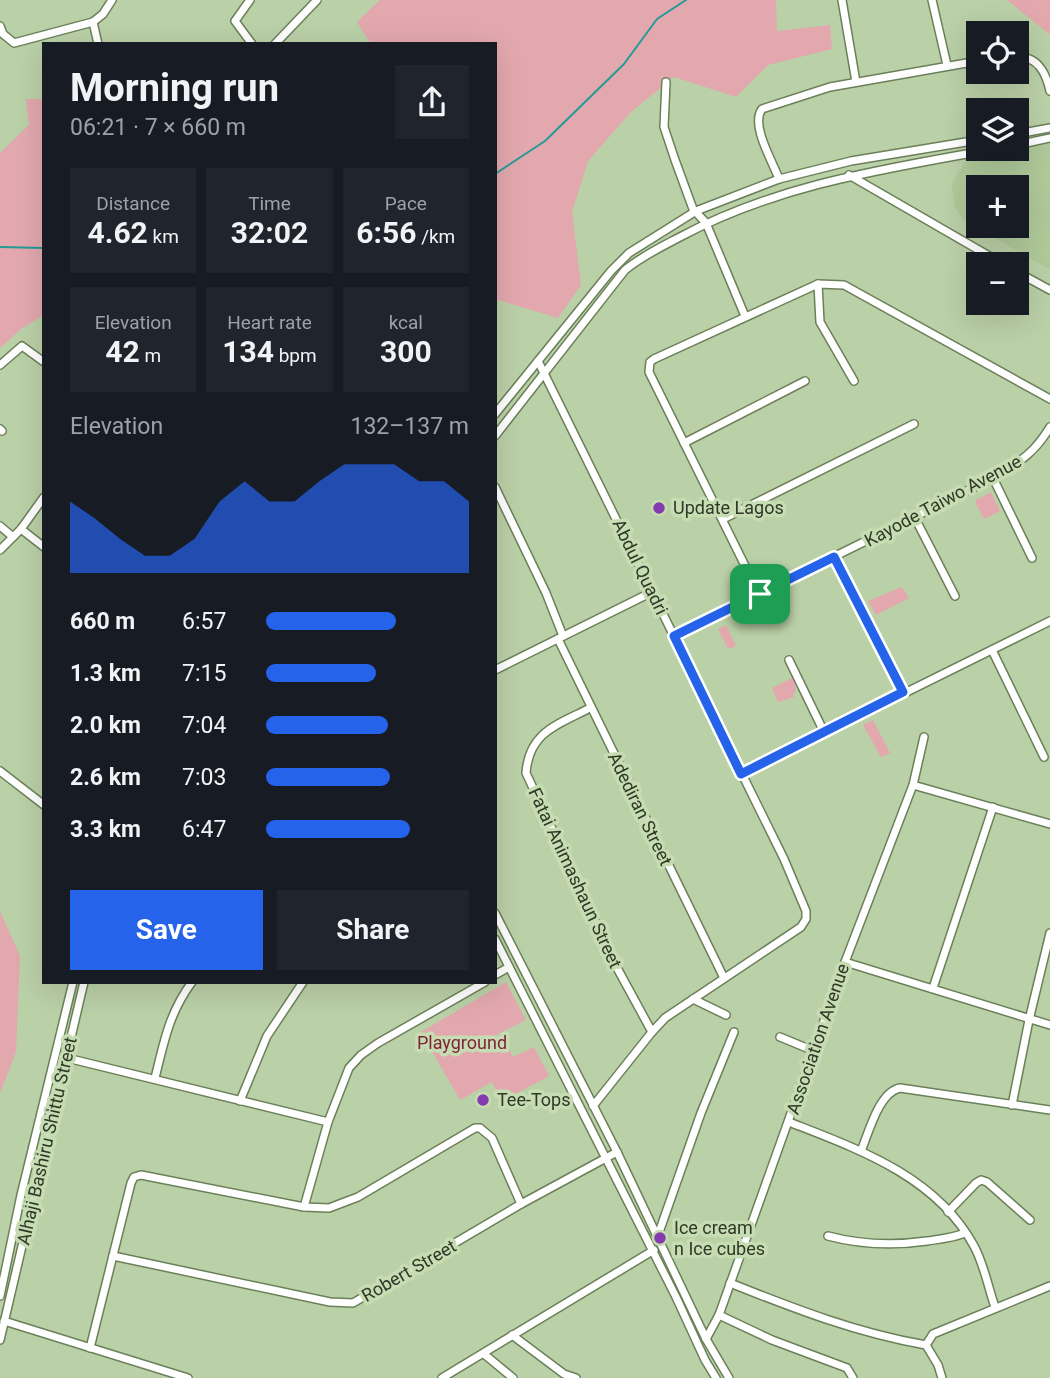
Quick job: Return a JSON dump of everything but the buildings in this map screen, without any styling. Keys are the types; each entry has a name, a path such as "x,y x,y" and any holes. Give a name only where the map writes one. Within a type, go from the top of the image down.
{"street":[{"path":"1,33 14,43 93,22 103,14 112,0"},
{"path":"250,0 235,21 251,42"},
{"path":"277,42 317,0"},
{"path":"842,0 856,82"},
{"path":"932,0 947,65"},
{"path":"93,22 97,42"},
{"path":"1029,58 1038,64 1050,91"},
{"path":"779,179 759,129 759,114 770,105 856,82 966,63"},
{"path":"666,82 664,127 692,209 706,223 746,316"},
{"path":"1029,132 1050,128"},
{"path":"1029,142 1050,138"},
{"path":"497,412 611,271 629,253 695,211 779,179 844,163 966,142"},
{"path":"497,433 625,270 638,259 706,223 786,192 849,175 966,154"},
{"path":"844,163 849,175 982,252"},
{"path":"1029,279 1050,290"},
{"path":"818,284 821,322 854,381"},
{"path":"760,594 649,372 649,362 818,284 844,285 1050,399"},
{"path":"0,365 24,346 42,360"},
{"name":"Abdul Quadri","path":"538,361 784,859 806,911 806,919 800,927 724,978"},
{"path":"684,443 805,381"},
{"path":"723,519 914,424"},
{"name":"Kayode Taiwo Avenue","path":"674,636 993,478 1027,458 1050,427"},
{"path":"993,478 1032,558"},
{"name":"Adediran Street","path":"497,491 546,593 590,708 724,978"},
{"path":"0,550 42,500"},
{"path":"915,518 955,596"},
{"path":"0,526 13,537"},
{"path":"20,529 42,546"},
{"path":"834,557 903,692"},
{"path":"497,669 652,592"},
{"path":"741,774 1050,621"},
{"path":"992,650 1044,757"},
{"path":"789,660 824,732"},
{"name":"Fatai Animashaun Street","path":"590,708 545,733 533,745 527,757 526,773 616,966 652,1032"},
{"name":"Association Avenue","path":"706,1339 719,1315 845,962 913,785 924,737"},
{"path":"0,771 42,803"},
{"path":"913,785 1050,824"},
{"path":"933,988 993,807"},
{"path":"497,917 617,1152 706,1339 729,1378"},
{"path":"1012,1105 1050,933"},
{"path":"497,943 716,1378"},
{"path":"845,962 1050,1025"},
{"path":"497,974 509,967"},
{"path":"593,1106 666,1018 724,978"},
{"name":"Alhaji Bashiru Shittu Street","path":"0,1296 73,984"},
{"name":"Alhaji Bashiru Shittu Street","path":"0,1340 84,984"},
{"path":"155,1078 175,1007 191,984"},
{"path":"240,1101 267,1035 302,984"},
{"path":"304,1207 328,1122 349,1068 361,1055 482,984"},
{"path":"693,999 726,1015"},
{"path":"657,1238 701,1113 734,1032"},
{"path":"780,1037 814,1051"},
{"path":"55,1055 328,1122"},
{"path":"861,1151 884,1097 892,1089 1050,1110"},
{"path":"789,1122 861,1151 901,1171 948,1212 974,1247 995,1307"},
{"path":"90,1348 134,1177 141,1175 304,1207 328,1208 358,1197 475,1128 487,1132 492,1138 522,1203"},
{"name":"Robert Street","path":"113,1255 330,1302 353,1303 522,1203 617,1152"},
{"path":"948,1212 981,1180 987,1182 1030,1220"},
{"path":"828,1236 873,1245 905,1244 956,1237 965,1233"},
{"path":"442,1378 661,1247"},
{"path":"730,1283 822,1319 888,1338 926,1345 942,1378"},
{"path":"926,1345 933,1334 1050,1286"},
{"path":"719,1315 772,1340 847,1367 853,1378"},
{"path":"4,1321 188,1378"},
{"path":"512,1335 564,1374 576,1378"},
{"path":"484,1354 513,1378"}],"shaded area":[{"path":"1050,143 1050,270 1029,258 1029,252 1019,252 995,238 1029,238 1029,175 966,175 966,221 954,206 952,184 964,163 1029,161 1029,146"}],"green space":[{"path":"380,0 776,0 777,31 830,25 832,49 768,65 736,97 674,77 631,112 588,161 572,212 581,285 558,318 497,300 497,42 370,42 357,22"},
{"path":"1007,0 1050,0 1050,34 1048,33"},
{"path":"26,99 42,99 42,316 21,329 0,348 0,153 29,125"},
{"path":"991,492 1000,511 984,519 976,500"},
{"path":"902,587 909,598 876,615 868,601"},
{"path":"726,625 736,646 728,649 718,629"},
{"path":"794,677 794,697 778,702 772,688"},
{"path":"873,720 890,753 881,757 863,725"},
{"path":"0,911 20,956 16,1052 0,1093"},
{"name":"Playground","path":"506,982 526,1020 492,1037 499,1051 508,1047 513,1057 534,1047 549,1076 502,1101 492,1082 460,1100 421,1032"}],"waterway":[{"path":"497,173 545,141 624,64 657,19 686,0"},
{"path":"0,247 42,248"}],"place":[{"name":"Update Lagos","path":"659,508"},
{"name":"Tee-Tops","path":"483,1100"},
{"name":"Ice cream n Ice cubes","path":"660,1238"}],"route":[{"path":"834,557 903,692 741,774 674,636 760,594 834,557"}]}
